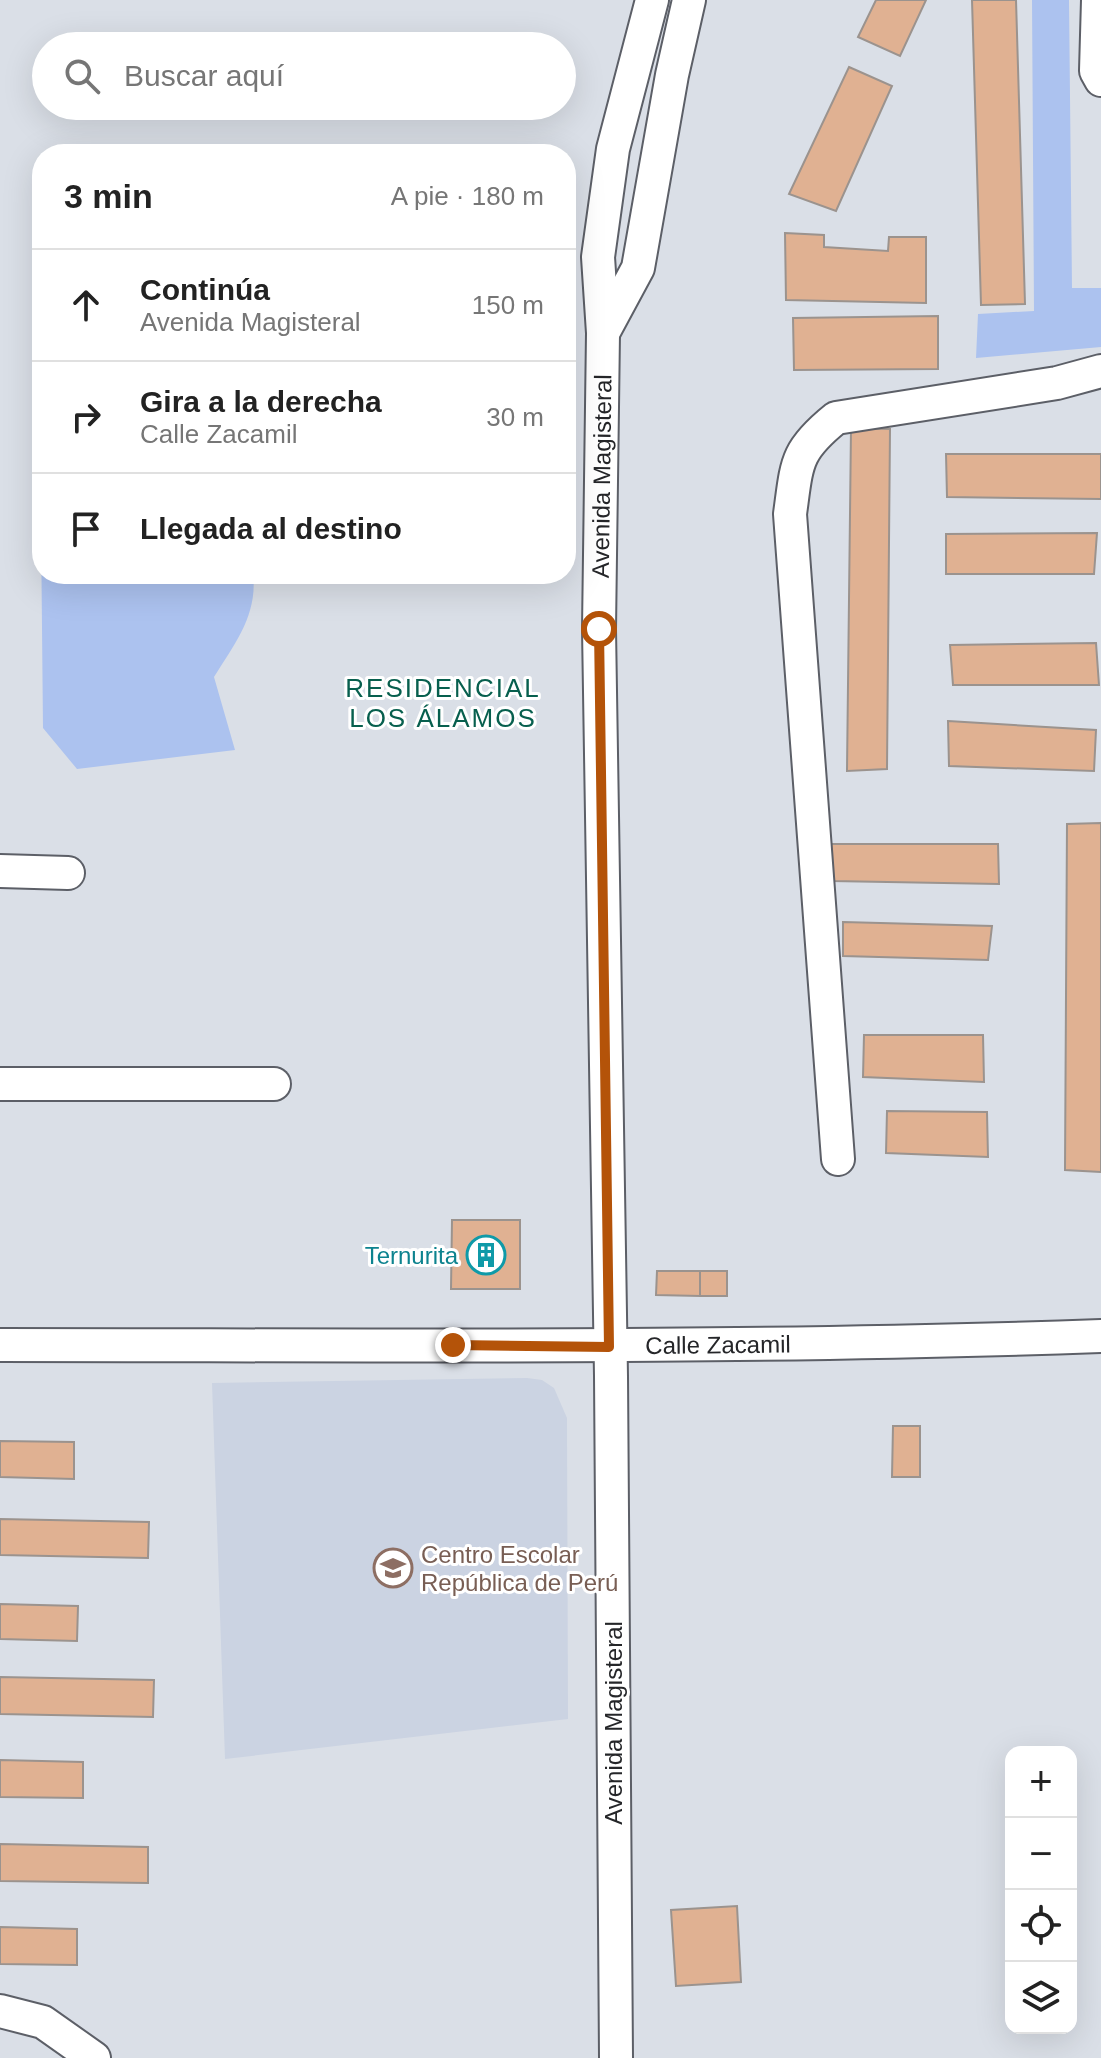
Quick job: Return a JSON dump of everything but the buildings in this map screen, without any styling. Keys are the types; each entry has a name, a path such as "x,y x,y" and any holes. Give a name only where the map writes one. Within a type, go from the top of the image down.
{"street":[{"name":"Avenida Magisteral","path":"616,2058 599,629 603,333 598,257 613,149 652,0"},
{"name":"Avenida Magisteral","path":"603,333 638,268 672,75 689,0"},
{"path":"1098,0 1096,71 1101,80"},
{"path":"838,1159 790,514 797,466 808,441 836,418 1057,383 1101,371"},
{"path":"0,871 68,873"},
{"path":"0,1084 274,1084"},
{"name":"Calle Zacamil","path":"0,1345 609,1347 841,1345 1101,1336"},
{"path":"0,2011 43,2022 94,2058"}],"shaded area":[{"path":"1032,0 1069,0 1072,288 1101,288 1101,347 976,358 978,314 1034,311"},
{"path":"42,584 254,584 252,602 243,628 214,677 235,750 77,769 43,728"},
{"name":"Centro Escolar República de Perú","path":"542,1380 554,1388 567,1418 568,1719 225,1759 212,1383"}],"place":[{"name":"Ternurita","path":"486,1255"},
{"name":"Centro Escolar República de Perú","path":"393,1568"}],"district":[{"name":"RESIDENCIAL LOS ÁLAMOS","path":"443,703"}],"route":[{"path":"453,1345 609,1347 599,629"}]}
